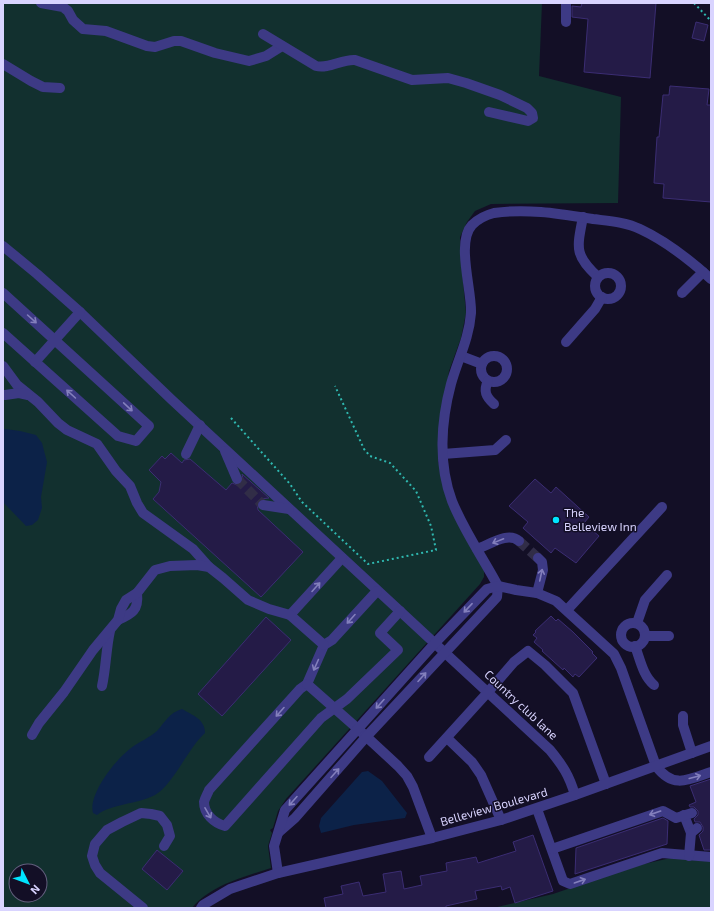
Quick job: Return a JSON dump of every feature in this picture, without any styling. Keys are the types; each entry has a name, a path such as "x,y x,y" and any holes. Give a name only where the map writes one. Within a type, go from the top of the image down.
{"street":[{"path":"41,3 62,7 68,11 73,20 83,28 106,31 147,46 155,47 170,42 181,41 215,53 249,62 266,56 282,46"},
{"path":"566,3 566,22"},
{"path":"263,34 316,66 321,67 348,60 355,60 412,80 448,78 500,95 527,108 532,113 533,118 528,121 489,112"},
{"path":"3,64 43,87 60,88"},
{"path":"279,832 295,818 366,737 497,597 498,586 462,523 452,500 446,478 443,454 444,421 451,384 467,338 471,312 465,252 466,236 471,226 482,217 494,213 524,211 556,213 618,222 639,228 677,251 707,276 682,293"},
{"path":"583,217 579,242 580,256 587,267 598,277"},
{"name":"Country club lane","path":"4,250 37,274 80,312 342,558 488,692 554,755 570,778 575,795"},
{"path":"606,273 615,274 622,285 619,294 611,299 602,298 595,288 596,280 598,277 606,273"},
{"path":"3,292 149,426 136,441 118,436 3,334"},
{"path":"566,342 595,309 602,298"},
{"path":"35,362 80,312"},
{"path":"495,355 503,359 507,366 506,374 500,380 492,382 488,381 482,375 482,364 487,357 495,355"},
{"path":"461,356 482,364"},
{"path":"3,368 17,385 38,402 58,423 67,430 97,444 116,471 130,486 143,513 193,549 209,567 224,578 248,600 258,606 290,615 324,645"},
{"path":"488,381 485,390 490,401 494,404"},
{"path":"4,395 18,393 28,394"},
{"path":"186,454 200,425"},
{"path":"443,454 495,450 506,440"},
{"path":"224,448 237,479"},
{"path":"263,504 290,509"},
{"path":"567,610 662,507"},
{"path":"477,549 508,537 519,541"},
{"path":"290,615 342,558"},
{"path":"537,593 543,570 542,562 538,558"},
{"path":"32,735 39,723 55,704 93,650 118,620 121,609 126,600 136,593 155,570 170,566 197,565 209,567"},
{"path":"637,623 645,600 667,575"},
{"path":"278,873 274,846 285,810 435,643 487,589 498,586 537,593 556,601 614,654 621,668 656,766 663,776 671,780 681,781 711,772"},
{"path":"377,590 332,640 324,645 307,684 300,689 209,790 204,800 205,810 217,824 225,826 321,718 347,699 398,650 380,633 400,611"},
{"path":"629,623 637,623 643,628 645,636 642,643 631,646 624,643 621,636 623,628 629,623"},
{"path":"102,686 105,672 106,647 110,629"},
{"path":"645,636 669,636"},
{"path":"614,654 624,643"},
{"path":"635,646 646,676 654,685"},
{"path":"429,757 514,662 528,651 545,665 573,693 606,784"},
{"path":"307,684 358,729 407,776 432,838"},
{"path":"683,716 683,725 692,753"},
{"path":"447,738 472,762 481,775 501,820"},
{"name":"Belleview Boulevard","path":"200,908 230,889 278,873 432,838 501,820 537,809 711,746"},
{"path":"537,809 563,881 570,884 662,853 711,857"},
{"path":"552,848 663,811 676,818 688,814 694,831 689,856"},
{"path":"143,908 100,873 92,856 96,844 107,830 141,813 160,816 167,825 170,836 164,846"}],"path":[{"path":"694,3 711,21"},
{"path":"231,418 290,484 302,502 368,564 436,550 431,526 416,491 390,463 370,456 364,449 335,386"}],"green space":[{"path":"3,3 542,3 539,76 621,97 618,203 491,204 475,211 467,222 460,237 466,313 461,338 449,371 439,437 438,462 484,568 484,577 480,584 286,799 278,811 273,828 270,830 272,833 268,846 271,868 218,888 209,893 192,908 3,908"},
{"path":"693,853 711,860 711,908 493,908 553,894 635,866"}],"water":[{"path":"5,429 36,435 42,443 47,462 41,497 42,508 38,520 32,525 26,526 3,502 3,430"},
{"path":"182,709 194,716 203,724 205,733 168,783 162,790 148,798 110,808 97,815 93,813 95,796 111,768 131,748 157,731 170,715"},
{"path":"368,771 382,781 407,813 405,818 354,825 321,833 319,826 321,818 362,772"}],"building":[{"path":"582,3 656,3 650,78 584,72 588,19 572,17 572,6 581,7"},
{"path":"696,22 708,25 704,41 692,38"},
{"path":"670,86 709,89 707,105 711,105 711,202 663,198 664,184 654,183 657,137 659,137 663,95 669,95"},
{"path":"171,453 182,463 184,460 190,459 226,490 232,483 237,485 242,483 242,474 269,498 258,501 258,510 303,552 261,597 153,499 159,492 161,482 149,470 162,456 165,459"},
{"name":"The Belleview Inn","path":"535,479 551,493 556,487 589,517 584,523 599,536 576,563 555,548 551,553 523,528 528,522 509,506"},
{"path":"551,616 556,621 558,619 573,632 597,658 579,677 575,674 573,677 564,668 563,670 534,642 537,638 533,635 536,632 535,631"},
{"path":"266,617 291,640 222,716 198,694"},
{"path":"711,779 711,850 704,850 699,835 703,831 703,827 700,822 695,822 694,819 698,815 698,811 689,805 696,802 690,786"},
{"path":"663,818 668,821 667,844 575,874 576,848"},
{"path":"533,835 553,891 515,903 510,887 502,890 501,886 475,891 477,899 446,906 446,908 326,908 324,898 343,894 341,886 359,882 363,896 386,892 383,874 401,871 404,889 422,885 420,876 447,871 446,863 476,857 478,863 516,851 513,842"},
{"path":"157,850 183,871 167,890 142,869"}],"tunnel":[{"path":"237,479 263,505"},
{"path":"519,541 538,558"}],"place":[{"name":"The Belleview Inn","path":"556,520"}]}
